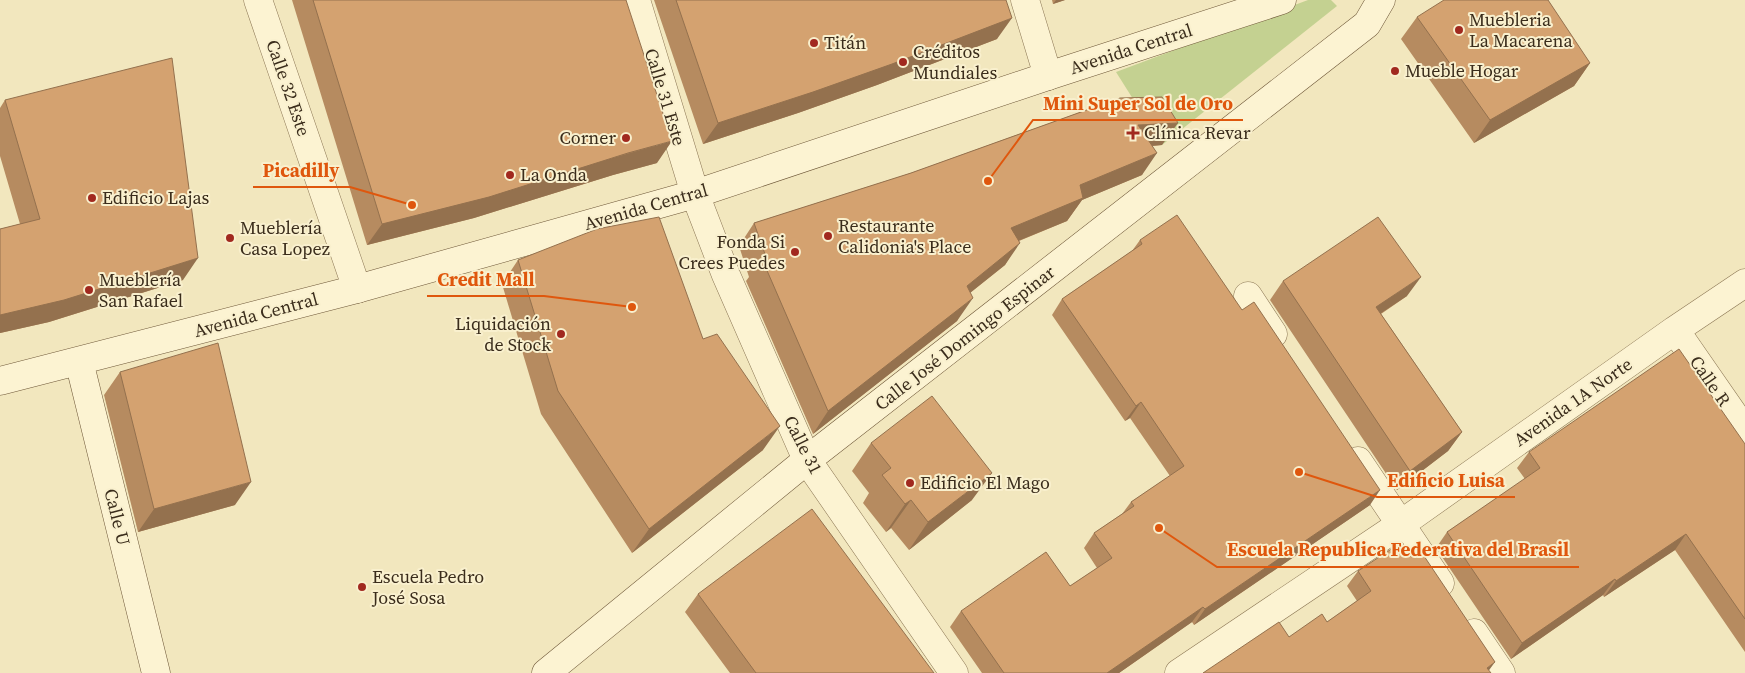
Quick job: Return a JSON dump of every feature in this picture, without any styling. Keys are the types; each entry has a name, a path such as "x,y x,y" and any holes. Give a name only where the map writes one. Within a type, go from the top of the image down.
{"street":[{"name":"Calle 32 Este","path":"258,0 357,289"},
{"name":"Calle 31 Este","path":"636,0 695,194"},
{"path":"1025,0 1048,76"},
{"name":"Avenida Central","path":"0,381 357,289 695,194 1282,0"},
{"name":"Calle José Domingo Espinar","path":"546,673 807,460 1367,24 1381,0"},
{"name":"Calle 31","path":"695,194 726,275 807,460 954,673"},
{"name":"Avenida 1A Norte","path":"1179,673 1401,524 1675,330 1745,283"},
{"path":"1248,296 1286,353"},
{"name":"Calle R","path":"1675,330 1745,431"},
{"name":"Calle U","path":"78,362 156,673"},
{"path":"1346,443 1501,673"}],"green space":[{"path":"1308,0 1331,0 1337,6 1162,145 1116,72"}],"building":[{"path":"313,0 626,0 672,141 489,197 382,224"},
{"path":"676,0 1006,0 1012,18 892,64 718,123"},
{"path":"1444,0 1548,0 1590,63 1490,120 1417,17"},
{"name":"Edificio Lajas","path":"172,58 198,258 64,300 0,315 0,229 40,219 5,100"},
{"path":"1162,97 1178,123 1138,125 1157,153 1080,185 1083,198 1011,228 1020,243 967,286 973,298 828,411 762,259 766,257 754,223 911,173 1120,98"},
{"path":"1177,215 1242,310 1254,302 1380,490 1107,673 1004,673 961,611 1046,552 1070,586 1112,558 1094,533 1134,506 1131,502 1184,466 1141,402 1136,406 1062,299 1142,244 1140,240"},
{"path":"659,217 703,339 717,334 780,426 649,529 558,391 518,260 597,229"},
{"path":"1378,217 1421,277 1376,307 1462,432 1410,471 1283,281"},
{"path":"218,343 251,482 154,509 120,372"},
{"path":"1679,349 1745,444 1745,619 1686,534 1616,581 1615,579 1522,643 1447,532 1540,468 1529,452"},
{"path":"932,396 992,473 928,522 911,500 905,504 882,475 891,468 871,443"},
{"path":"812,509 934,673 756,673 698,594"},
{"path":"1402,542 1411,557 1420,550 1495,662 1487,668 1491,673 1203,673 1279,622 1289,637 1322,614 1327,622 1371,591 1358,571"}],"place":[{"name":"Muebleria La Macarena","path":"1459,30"},
{"name":"Titán","path":"814,43"},
{"name":"Créditos Mundiales","path":"903,62"},
{"name":"Mueble Hogar","path":"1395,71"},
{"name":"Clínica Revar","path":"1133,133"},
{"name":"Corner","path":"626,138"},
{"name":"La Onda","path":"510,175"},
{"name":"Mini Super Sol de Oro","path":"988,181"},
{"name":"Edificio Lajas","path":"92,198"},
{"name":"Picadilly","path":"412,205"},
{"name":"Restaurante Calidonia's Place","path":"828,236"},
{"name":"Mueblería Casa Lopez","path":"230,238"},
{"name":"Fonda Si Crees Puedes","path":"795,252"},
{"name":"Mueblería San Rafael","path":"89,290"},
{"name":"Credit Mall","path":"632,307"},
{"name":"Liquidación de Stock","path":"561,334"},
{"name":"Edificio Luisa","path":"1299,472"},
{"name":"Edificio El Mago","path":"910,483"},
{"name":"Escuela Republica Federativa del Brasil","path":"1159,528"},
{"name":"Escuela Pedro José Sosa","path":"362,587"}]}
